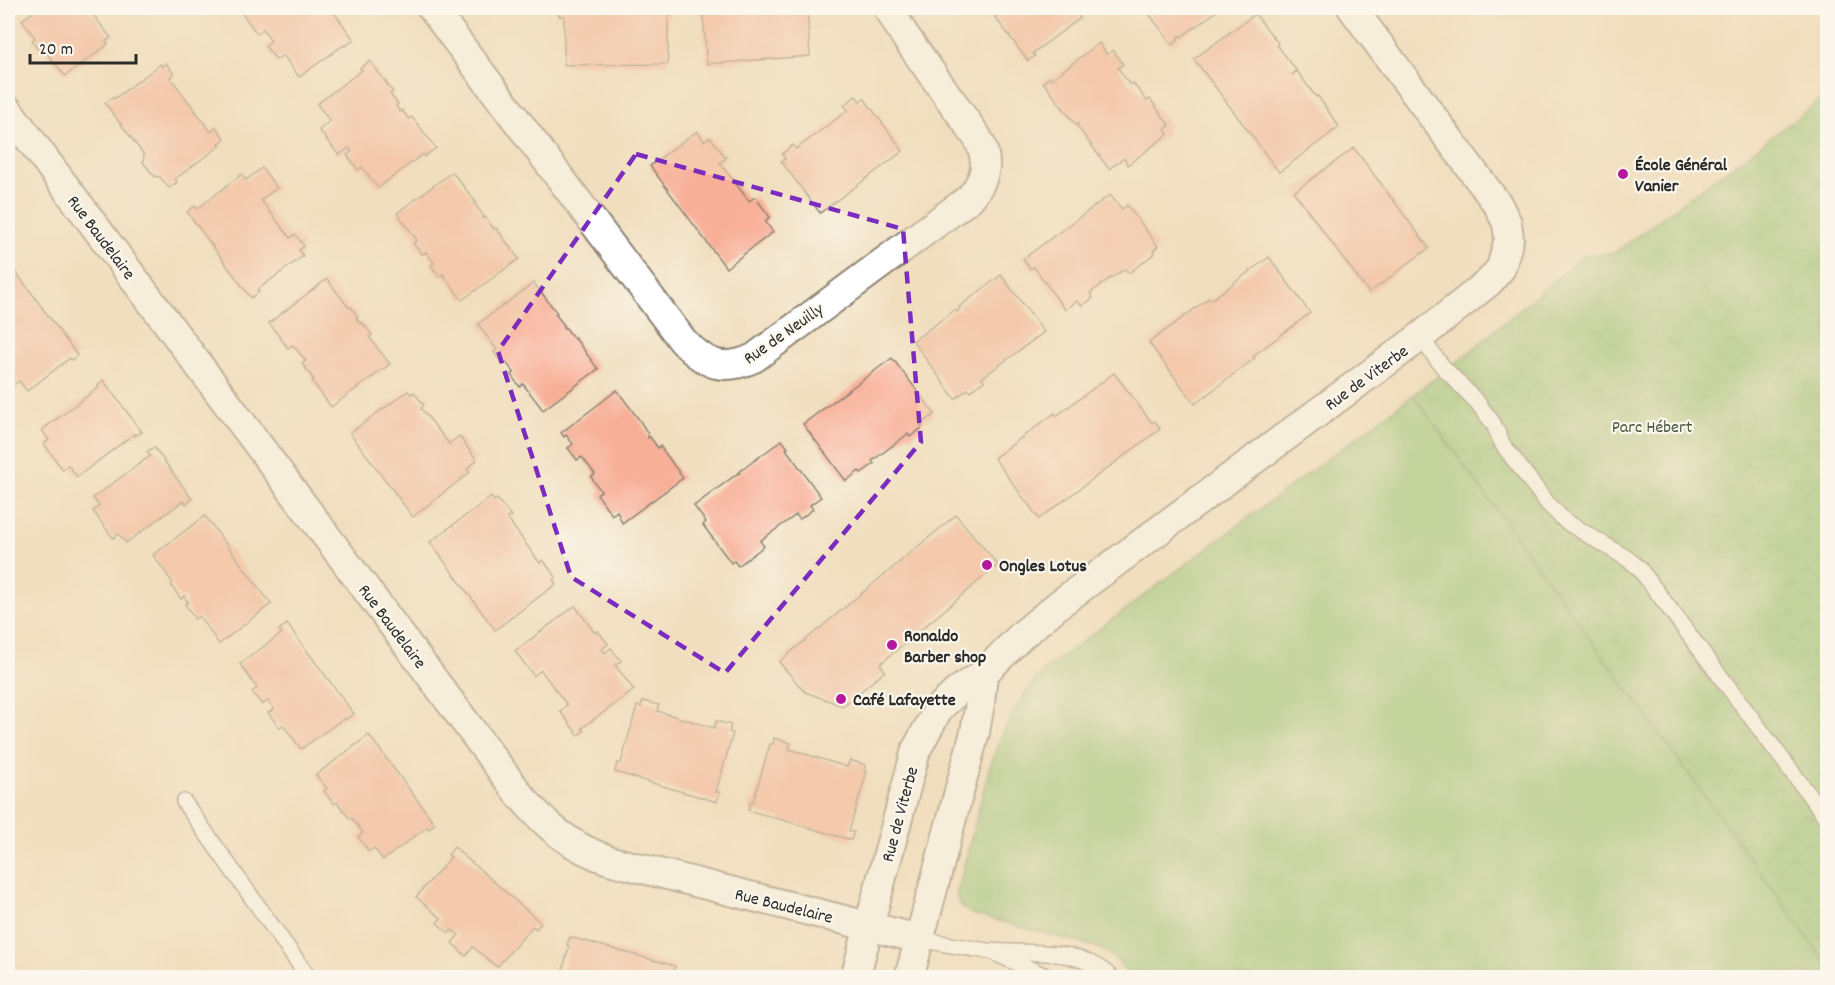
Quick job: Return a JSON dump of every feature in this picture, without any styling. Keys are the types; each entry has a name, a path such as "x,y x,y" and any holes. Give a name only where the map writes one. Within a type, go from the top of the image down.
{"street":[{"name":"Rue de Neuilly","path":"436,10 683,341 703,358 715,364 727,366 739,364 754,357 782,337 970,198 983,178 986,164 984,149 888,8"},
{"name":"Rue de Viterbe","path":"855,978 867,926 916,750 939,708 959,690 983,674 1021,636 1058,605 1420,337 1489,282 1500,268 1509,240 1507,223 1498,205 1352,8"},
{"name":"Rue Baudelaire","path":"8,110 519,794 551,828 591,854 612,861 919,939"},
{"path":"909,978 975,732 983,674"}],"lane":[{"path":"1420,337 1443,367 1477,402 1493,423 1503,445 1548,504 1565,521 1639,568 1827,820"},
{"path":"184,802 309,978"},
{"path":"919,939 989,951 1067,954 1089,962 1104,970 1112,978"},
{"path":"989,951 1050,978"}],"highlighted area":[{"path":"636,154 903,229 921,442 725,673 571,577 498,351"}],"green space":[{"name":"Parc Hébert","path":"1827,96 1827,964 1413,395 1465,356 1584,255 1614,253"},
{"path":"1413,395 1827,964 1827,977 1790,973 1761,978 1130,977 1118,961 1100,948 972,914 962,907 956,896 990,766 1011,716 1043,671"}],"building":[{"path":"39,8 88,8 111,38 106,41 108,44 65,76 43,48 40,51 32,41 35,38 22,20"},
{"path":"248,8 331,8 354,40 299,77 283,55 276,60 265,46 271,41 263,29 257,34 241,12"},
{"path":"559,8 671,8 671,16 668,16 668,64 564,65 564,16 559,16"},
{"path":"700,8 807,8 810,56 707,64 703,15 700,16"},
{"path":"988,8 1072,8 1080,18 1033,53 1035,56 1028,61 995,17 997,15 995,13 993,15"},
{"path":"1155,8 1221,8 1181,37 1180,35 1177,37 1179,40 1172,45 1150,15 1157,10"},
{"path":"1255,14 1296,70 1292,75 1297,71 1316,97 1318,96 1339,127 1279,172 1194,59"},
{"path":"1099,43 1107,55 1113,50 1123,64 1118,68 1130,85 1133,83 1147,101 1150,99 1170,126 1165,129 1168,134 1128,165 1124,158 1109,169 1077,126 1078,124 1076,125 1043,82 1050,77 1052,79"},
{"path":"370,61 393,92 390,94 398,104 396,106 400,112 402,110 409,119 412,117 436,148 425,156 423,154 378,188 362,167 358,170 347,155 352,152 349,148 339,155 319,130 330,121 317,104 362,70 360,68"},
{"path":"166,63 174,74 170,77 211,132 216,127 225,139 219,143 221,145 175,179 177,182 169,188 160,177 154,176 143,162 144,155 105,103 113,97 114,99 161,64 162,67"},
{"path":"856,96 860,101 864,98 903,151 820,213 781,161 785,159 782,154 793,145 796,149 848,110 844,105"},
{"path":"697,131 704,141 710,137 726,158 720,163 749,201 755,197 770,217 765,221 773,232 726,268 650,166"},
{"path":"1354,148 1429,248 1369,293 1294,192"},
{"path":"262,168 277,188 261,200 290,238 295,234 304,246 299,250 303,256 257,290 259,292 251,298 187,212 195,206 197,209 242,174 246,180"},
{"path":"452,172 476,202 474,203 483,218 485,217 494,229 496,228 519,259 462,300 443,274 440,277 431,265 434,263 426,252 422,254 413,243 417,240 397,213"},
{"path":"1110,195 1122,209 1127,205 1158,246 1153,251 1155,253 1129,273 1125,269 1090,293 1093,298 1082,306 1077,301 1065,310 1034,267 1030,269 1023,259"},
{"path":"1269,257 1310,313 1195,404 1149,343"},
{"path":"13,268 77,355 27,391 19,381 13,385 8,377 8,276 10,274 8,271"},
{"path":"1001,275 1044,332 982,378 984,381 955,399 913,341 955,310 957,312 959,307"},
{"path":"327,279 349,308 351,307 360,324 362,322 372,335 369,337 390,364 331,407 302,363 306,361 293,345 288,348 269,323"},
{"path":"534,283 557,313 555,314 564,325 563,328 566,328 575,338 598,369 543,410 523,384 520,387 511,375 514,373 506,362 502,364 494,352 497,350 478,324"},
{"path":"892,358 935,414 921,424 923,427 910,437 908,434 872,461 874,464 861,473 859,471 846,481 803,424"},
{"path":"1114,373 1152,423 1155,421 1160,429 1039,519 994,458"},
{"path":"103,380 142,432 135,436 134,434 77,477 68,465 63,470 44,444 49,440 42,430 99,387 98,385"},
{"path":"617,390 640,421 648,438 650,437 658,448 660,446 683,478 622,523 617,511 612,515 597,494 601,491 591,477 595,474 582,457 577,460 568,448 573,444 566,435 564,437 561,433"},
{"path":"408,391 411,394 414,392 424,405 421,408 449,444 459,436 477,460 467,469 470,472 413,517 350,433"},
{"path":"782,440 821,497 810,505 813,509 800,519 796,515 760,541 764,546 738,566 734,561 731,563 703,525 706,522 694,506"},
{"path":"154,447 192,499 186,504 183,501 126,543 119,534 113,538 93,511 99,506 93,498 150,456 147,452"},
{"path":"491,497 494,501 497,499 511,516 507,518 540,563 543,560 556,577 553,580 556,584 495,630 430,542"},
{"path":"956,515 998,565 880,664 885,671 843,706 805,692 779,662"},
{"path":"205,516 271,604 219,644 199,616 195,619 185,604 188,602 184,596 181,599 171,585 173,583 153,555"},
{"path":"575,606 595,633 598,631 608,644 602,649 605,653 611,648 621,661 615,665 634,690 582,728 584,731 578,735 560,711 567,705 541,670 534,676 515,651"},
{"path":"287,624 354,714 345,720 344,718 301,749 283,725 280,728 268,713 274,709 268,701 262,705 252,692 257,688 240,664 282,633 279,630"},
{"path":"643,701 659,705 657,711 714,728 716,721 731,725 729,732 733,733 716,792 720,792 717,802 615,772 617,763 621,763 637,706 641,707"},
{"path":"369,735 435,824 429,829 427,827 383,860 374,848 369,852 358,837 363,833 337,802 334,804 324,791 327,789 316,775"},
{"path":"774,738 791,743 789,749 847,767 850,760 865,765 864,771 867,772 849,831 854,832 851,840 748,810 751,801 753,802 770,744 773,744"},
{"path":"454,847 541,923 536,929 533,926 497,967 473,947 466,956 452,943 459,935 452,930 449,933 437,923 441,918 416,897 451,857 448,855"},
{"path":"570,937 675,966 672,978 561,978"}],"place":[{"name":"École Général Vanier","path":"1623,174"},
{"name":"Ongles Lotus","path":"987,565"},
{"name":"Ronaldo Barber shop","path":"892,645"},
{"name":"Café Lafayette","path":"841,699"}]}
